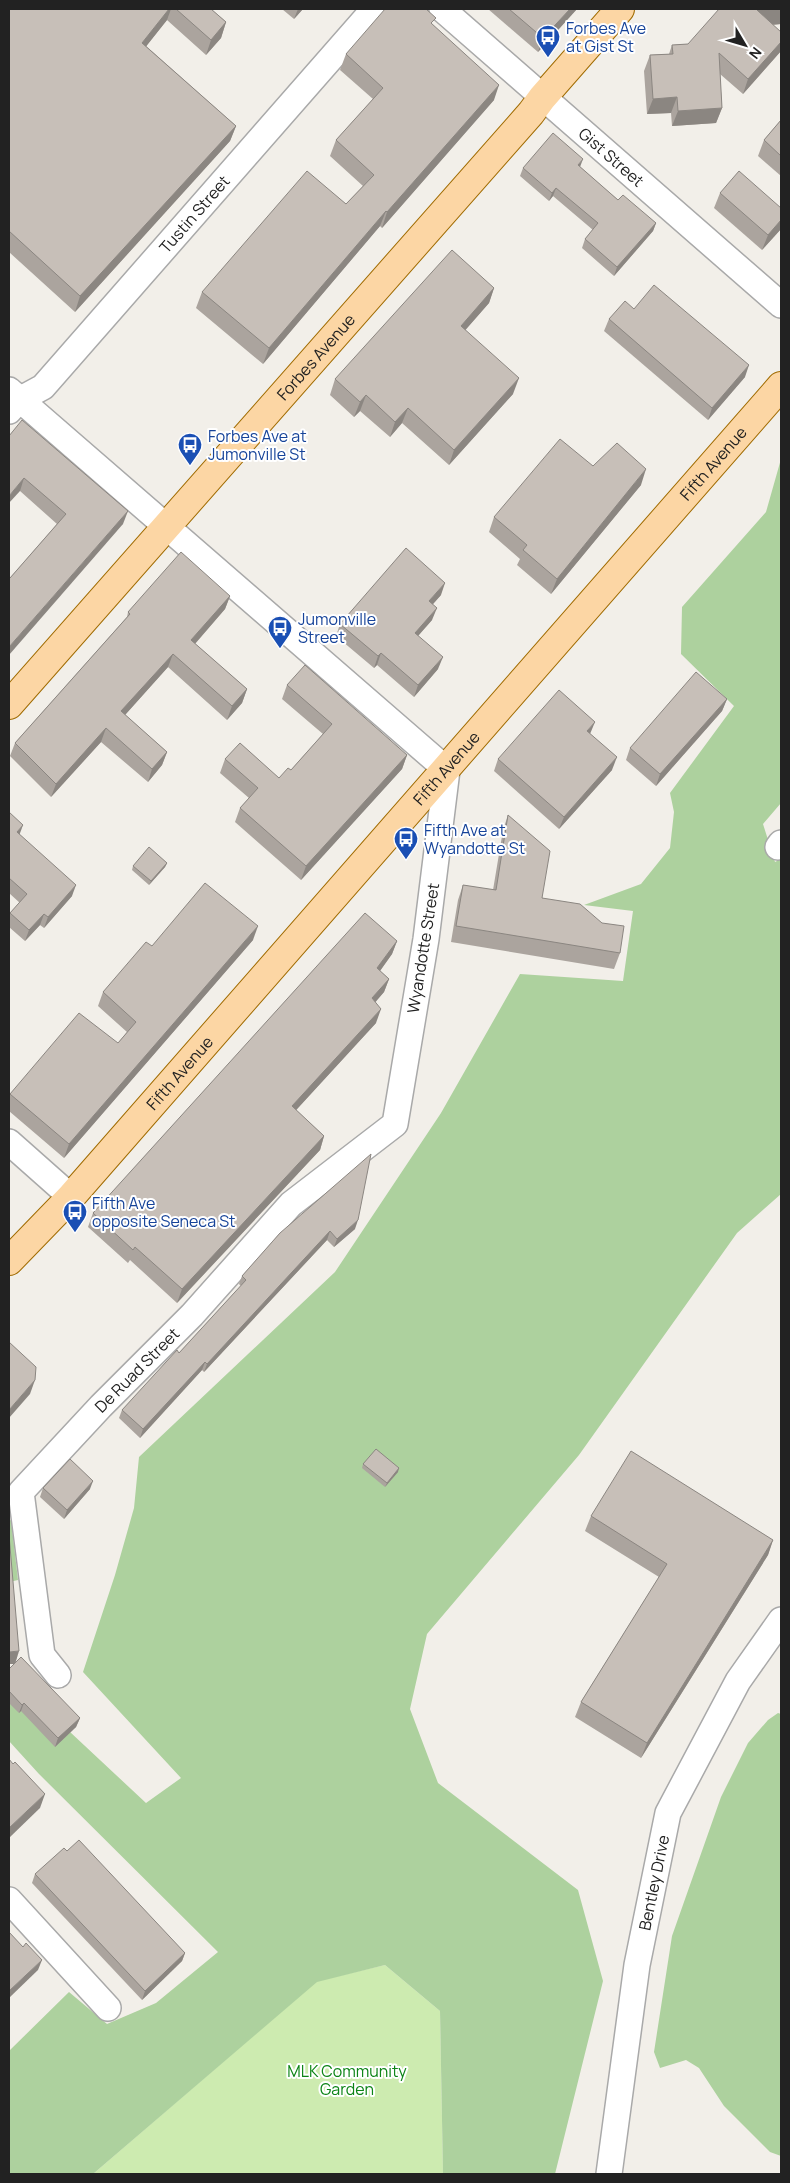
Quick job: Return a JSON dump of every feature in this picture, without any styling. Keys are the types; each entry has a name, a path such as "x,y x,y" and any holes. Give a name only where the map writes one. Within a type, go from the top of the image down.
{"main road":[{"name":"Forbes Avenue","path":"9,705 531,113 620,9"},
{"name":"Fifth Avenue","path":"9,1261 71,1197 447,770 781,386"}],"street":[{"name":"Tustin Street","path":"12,401 42,387 374,9"},
{"name":"Gist Street","path":"442,9 781,305"},
{"path":"12,401 166,526 447,770"},
{"name":"Wyandotte Street","path":"395,1124 426,939 447,770"},
{"name":"De Ruad Street","path":"58,1675 42,1655 21,1492 101,1406 192,1315 291,1204 395,1124"},
{"path":"9,1142 71,1197"},
{"name":"Bentley Drive","path":"609,2174 637,1965 668,1813 738,1681 781,1620"},
{"path":"9,1900 108,2008"}],"green space":[{"path":"781,459 781,803 763,824 775,862 781,859 781,1194 737,1233 579,1455 427,1634 410,1709 438,1783 578,1890 603,1981 555,2174 443,2174 440,2011 385,1965 317,1982 93,2174 9,2174 9,2051 69,1992 107,2024 156,2003 218,1952 39,1774 9,1741 9,1668 39,1703 146,1803 181,1778 83,1672 115,1575 134,1508 139,1457 335,1272 441,1113 520,974 623,981 633,911 584,905 641,884 670,848 674,812 670,793 734,706 681,654 682,607 766,512"},
{"path":"11,1520 18,1580 9,1582 9,1521"},
{"path":"778,1713 781,1714 781,2156 770,2152 724,2106 699,2068 686,2060 660,2068 654,2052 672,1936 721,1797 748,1743 768,1720"},
{"name":"MLK Community Garden","path":"385,1965 440,2011 443,2174 93,2174 317,1981"}],"building":[{"path":"9,9 169,9 142,43 236,126 80,296 9,231"},
{"path":"176,9 211,9 226,22 211,40"},
{"path":"385,9 426,9 436,18 431,23 499,85 386,211 269,348 202,292 307,171 346,204 374,175 336,140 383,88 346,54"},
{"path":"509,9 570,9 543,38"},
{"path":"719,9 781,9 757,10 781,32 781,42 748,79 719,53 722,108 678,111 677,97 653,99 650,55 673,54 672,45 688,44"},
{"path":"781,120 781,156 764,140"},
{"path":"553,133 583,159 578,165 618,200 623,195 656,223 617,267 585,239 598,223 556,188 552,193 523,168"},
{"path":"739,171 781,208 781,220 768,235 720,193"},
{"path":"452,250 494,288 461,326 519,378 454,450 408,408 395,422 366,395 360,402 335,379"},
{"path":"654,285 749,365 712,408 609,319 625,301 634,309"},
{"path":"22,420 128,511 9,647 9,577 66,514 24,478 9,496 9,436"},
{"path":"560,439 593,466 617,443 646,469 557,579 523,550 527,545 494,517"},
{"path":"406,548 445,583 429,601 437,608 415,633 443,657 418,685 381,653 378,656 340,624"},
{"path":"181,552 230,596 191,640 247,689 232,706 173,654 121,711 167,752 152,769 106,728 56,784 15,743 130,614 128,612"},
{"path":"305,665 407,755 306,866 240,808 258,788 225,759 240,743 279,778 288,768 291,770 332,724 287,685"},
{"path":"696,672 727,699 660,774 630,748"},
{"path":"559,690 595,722 587,731 617,757 564,817 498,759"},
{"path":"9,812 23,825 17,832 76,885 48,917 44,914 29,930 10,913 27,894 9,878"},
{"path":"508,815 550,851 542,898 580,904 602,923 624,926 620,953 456,926 463,885 496,890"},
{"path":"149,847 167,863 151,881 133,866"},
{"path":"205,883 258,926 69,1144 10,1094 79,1013 118,1043 136,1022 103,992 146,942 152,946"},
{"path":"365,913 397,941 377,968 389,979 372,998 381,1009 292,1106 324,1136 182,1289 135,1247 133,1250 93,1213"},
{"path":"371,1154 358,1220 337,1239 330,1231 207,1364 205,1362 143,1429 122,1410 177,1350 179,1353 246,1280 242,1276 280,1233"},
{"path":"9,1342 36,1367 35,1380 9,1410"},
{"path":"376,1449 399,1468 387,1483 363,1464"},
{"path":"631,1451 773,1540 647,1743 581,1702 667,1564 591,1516"},
{"path":"70,1459 93,1481 67,1510 43,1488"},
{"path":"9,1535 19,1651 9,1652"},
{"path":"21,1657 80,1718 58,1738 24,1703 22,1705 9,1691 9,1669"},
{"path":"9,1759 13,1764 15,1762 45,1794 9,1828"},
{"path":"79,1840 185,1953 145,1991 35,1874 64,1848 67,1851"},
{"path":"9,1932 23,1947 26,1943 42,1960 9,1991"}],"place":[{"name":"Forbes Ave at Gist St","path":"548,58"},
{"name":"Forbes Ave at Jumonville St","path":"190,466"},
{"name":"Jumonville Street","path":"280,649"},
{"name":"Fifth Ave at Wyandotte St","path":"406,860"},
{"name":"Fifth Ave opposite Seneca St","path":"75,1233"}]}
